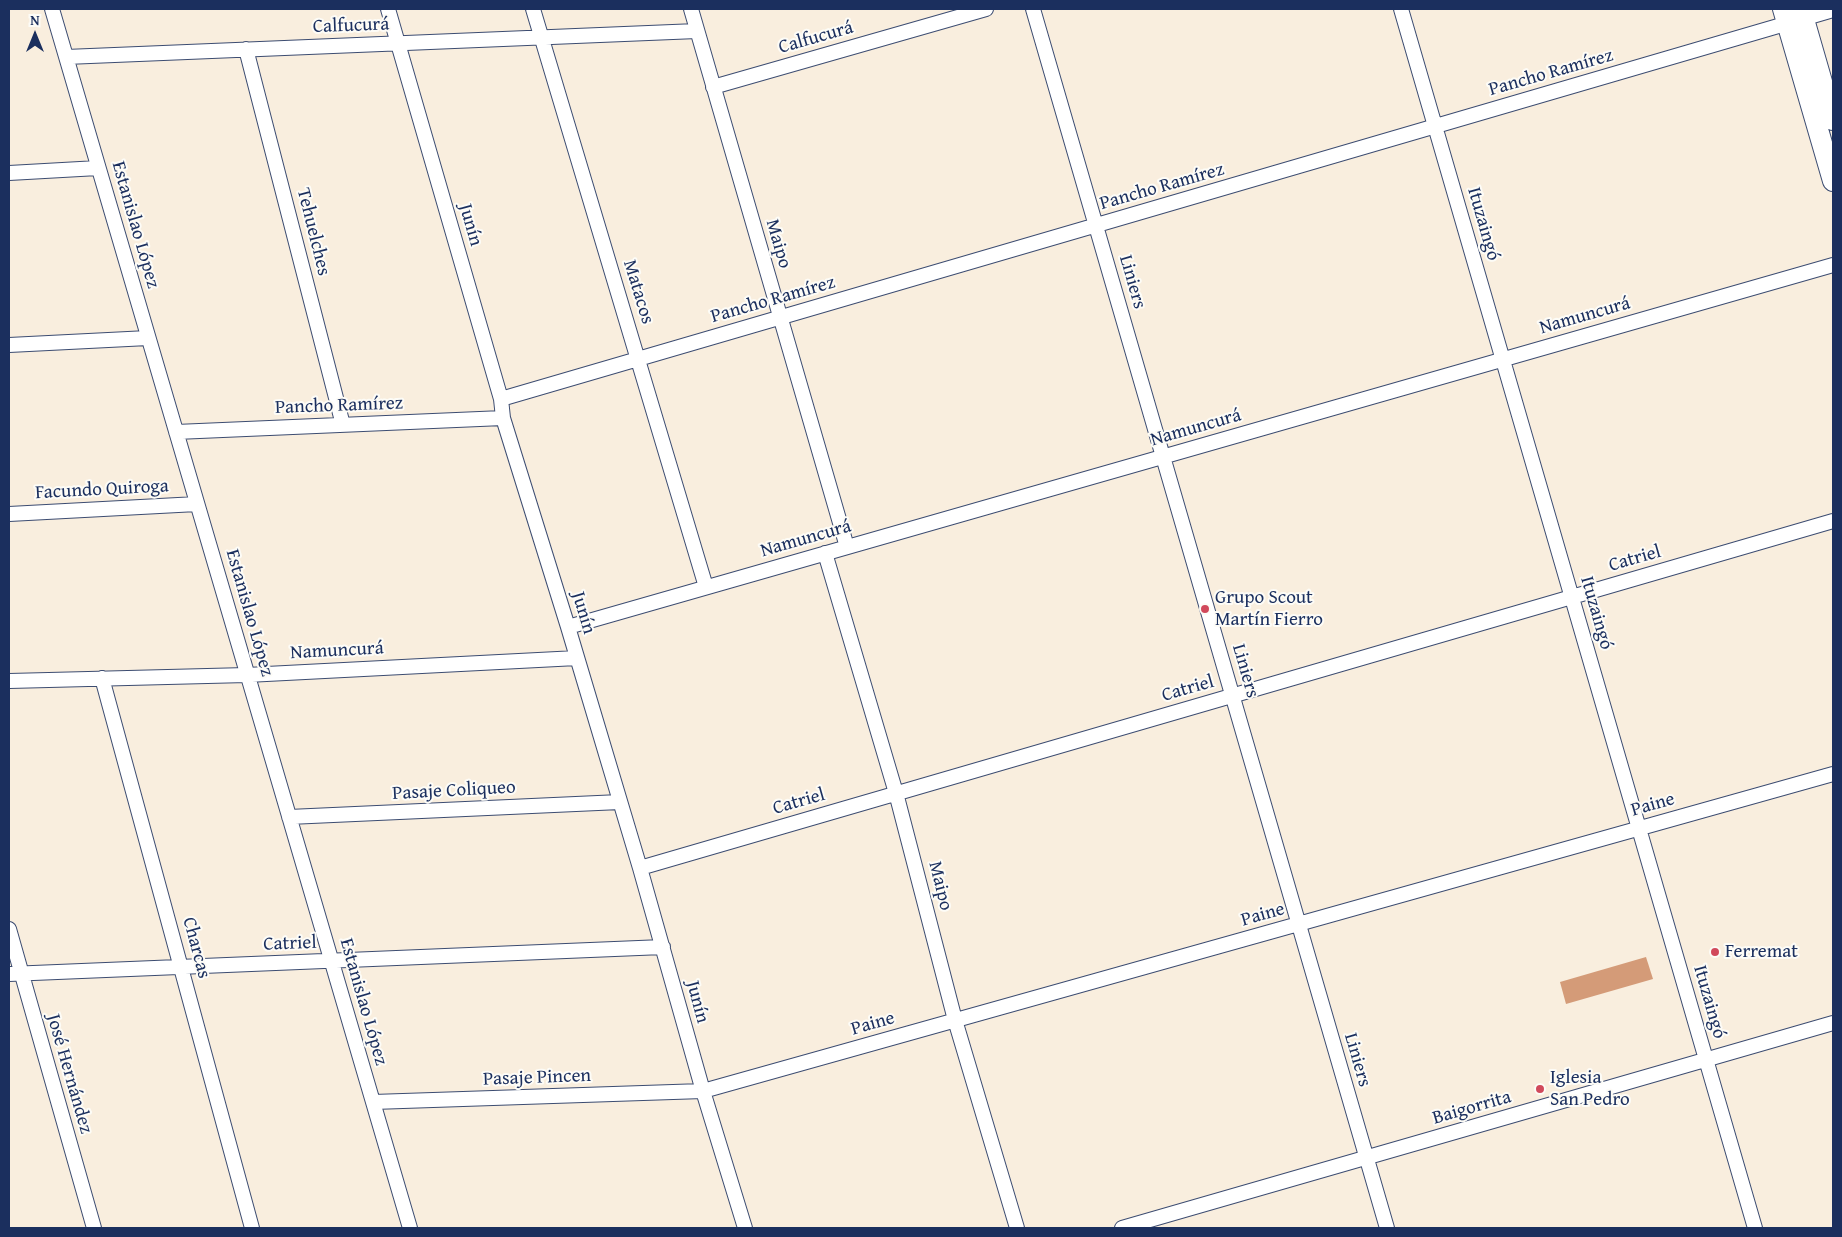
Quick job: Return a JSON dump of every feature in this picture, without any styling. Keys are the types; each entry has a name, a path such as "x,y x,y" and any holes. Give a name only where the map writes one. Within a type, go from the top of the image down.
{"main road":[{"path":"1794,15 1833,120"},
{"path":"1794,15 1833,181"}],"street":[{"name":"Estanislao López","path":"52,9 410,1228"},
{"name":"Junín","path":"388,9 501,399 503,418 568,627 640,868 702,1091 745,1228"},
{"name":"Matacos","path":"533,9 706,587"},
{"name":"Maipo","path":"690,9 847,547"},
{"name":"Calfucurá","path":"713,87 986,9"},
{"name":"Liniers","path":"1033,9 1387,1228"},
{"name":"Ituzaingó","path":"1401,9 1755,1228"},
{"name":"Pancho Ramírez","path":"501,399 1436,126 1794,15 1833,10"},
{"name":"Calfucurá","path":"66,57 697,31"},
{"name":"Tehuelches","path":"246,49 343,424"},
{"path":"9,173 98,168"},
{"name":"Namuncurá","path":"568,627 1833,265"},
{"path":"9,345 148,338"},
{"name":"Pancho Ramírez","path":"176,432 503,418"},
{"name":"Facundo Quiroga","path":"9,514 197,504"},
{"name":"Catriel","path":"640,868 1833,521"},
{"name":"Maipo","path":"825,554 896,793 955,1020 1017,1228"},
{"name":"Namuncurá","path":"9,681 247,675 577,658"},
{"name":"Charcas","path":"102,678 252,1228"},
{"name":"Paine","path":"702,1091 1833,774"},
{"name":"Pasaje Coliqueo","path":"289,818 620,802"},
{"name":"José Hernández","path":"9,929 15,974 94,1228"},
{"name":"Catriel","path":"15,974 663,948"},
{"name":"Baigorrita","path":"1122,1228 1833,1024"},
{"name":"Pasaje Pincen","path":"373,1102 702,1091"}],"building":[{"path":"1646,957 1653,979 1566,1004 1560,982"}],"place":[{"name":"Grupo Scout Martín Fierro","path":"1205,609"},
{"name":"Ferremat","path":"1715,952"},
{"name":"Iglesia San Pedro","path":"1540,1089"}]}
